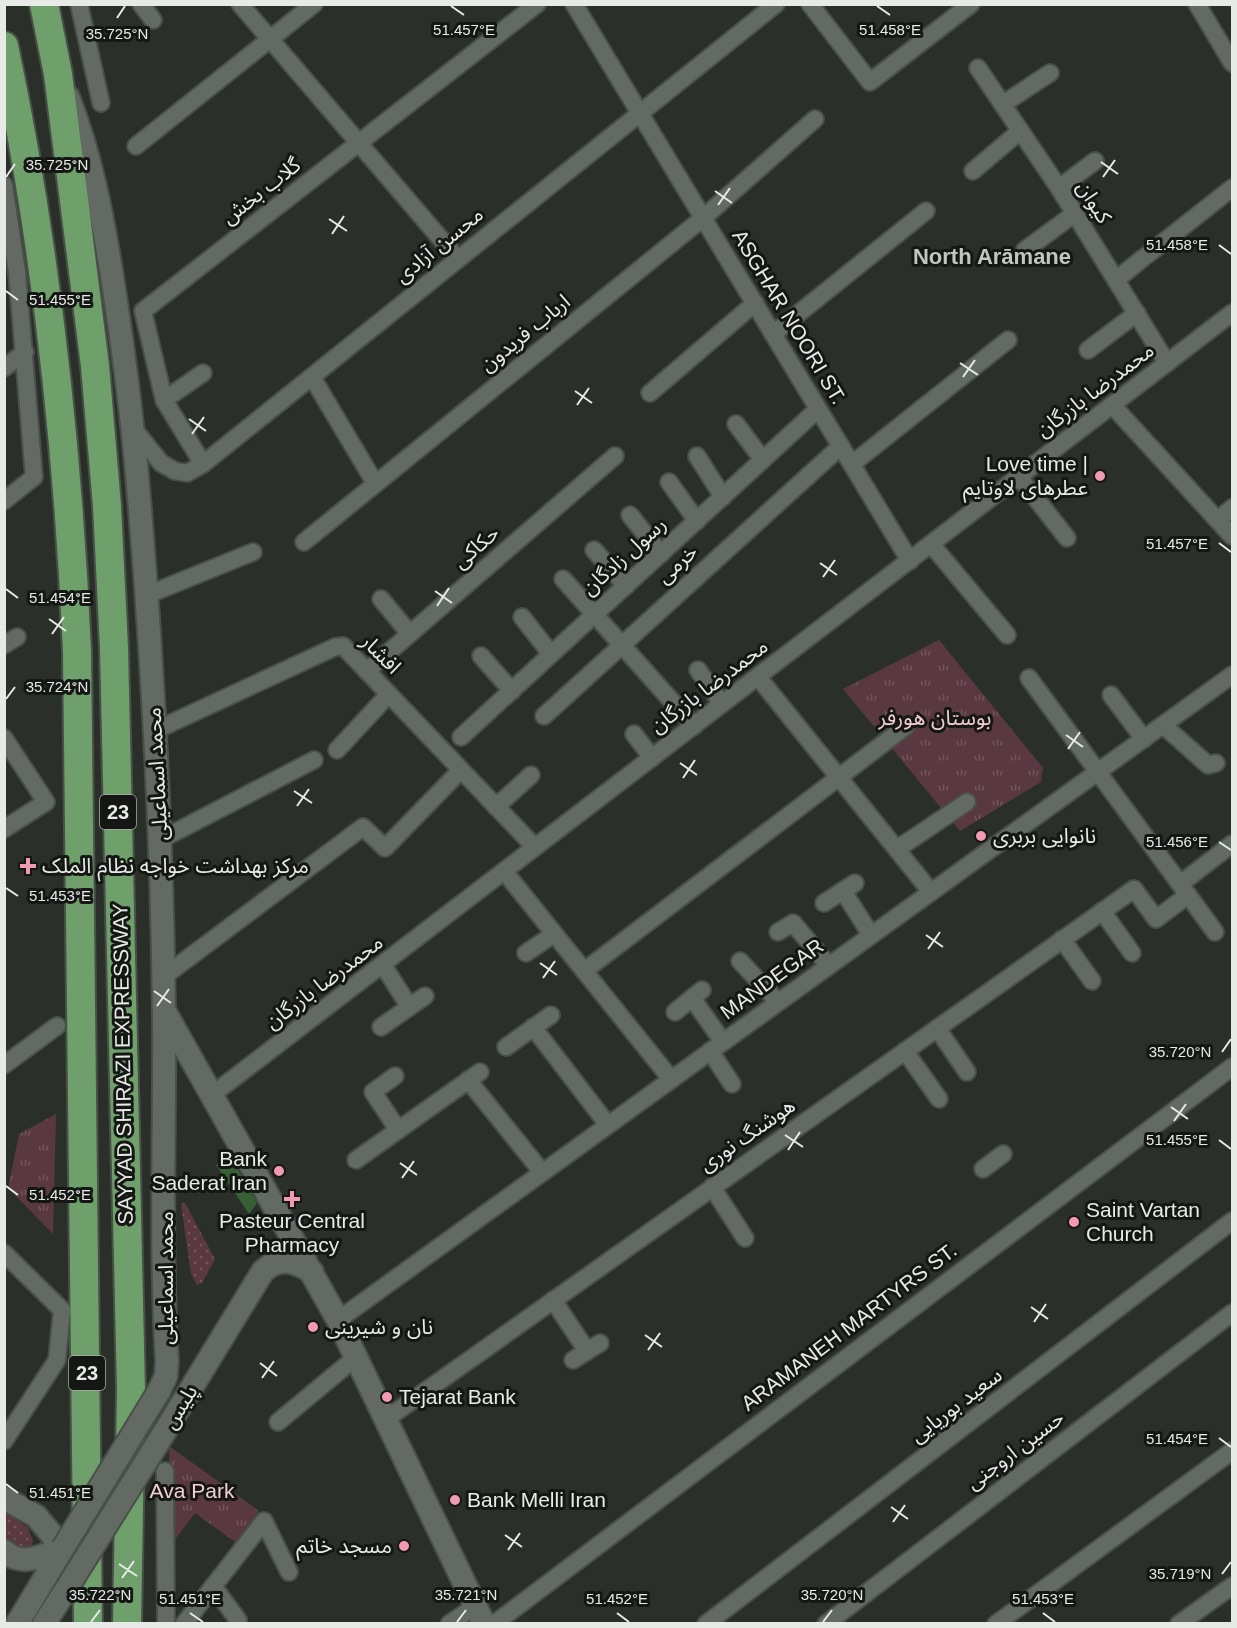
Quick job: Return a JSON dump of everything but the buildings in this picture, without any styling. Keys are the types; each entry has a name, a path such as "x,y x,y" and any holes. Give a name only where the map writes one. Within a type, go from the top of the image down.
{"highway":[{"name":"SAYYAD SHIRAZI EXPRESSWAY","path":"44,4 58,74 95,366 114,648 131,1390 127,1623"},
{"name":"SAYYAD SHIRAZI EXPRESSWAY","path":"4,46 57,372 72,531 77,651 88,1623"}],"main road":[{"name":"محمد اسماعیلی","path":"17,1623 159,1391 166,1376 167,1361 160,840 147,595 133,428 98,190 84,138 58,74"},
{"path":"164,1011 213,1094 338,1320 480,1615"},
{"name":"پلیس","path":"44,1623 263,1272 269,1266 289,1260 312,1272"},
{"path":"4,1498 29,1510 44,1524 63,1548 27,1560 16,1560 4,1551"},
{"path":"27,1560 39,1553 45,1543 44,1524"}],"street":[{"path":"141,4 153,20"},
{"path":"240,4 458,259"},
{"path":"136,146 314,4"},
{"name":"گلاب بخش","path":"203,464 164,400 143,311 537,4"},
{"name":"محسن آزادی","path":"133,428 168,468 187,473 203,464 776,4"},
{"path":"810,4 870,81 971,4"},
{"path":"1197,4 1233,63"},
{"path":"83,7 101,103"},
{"name":"ASGHAR NOORI ST.","path":"580,7 640,113 910,561"},
{"name":"کیوان","path":"978,68 1059,188 1167,363"},
{"path":"1003,104 1050,74"},
{"name":"ارباب فریدون","path":"304,542 703,218 815,119"},
{"path":"974,171 1020,131"},
{"path":"1059,188 1095,161"},
{"path":"4,501 34,477 25,352 5,186"},
{"path":"1116,280 1233,188"},
{"path":"773,334 926,211"},
{"path":"1025,250 1074,214"},
{"path":"650,393 754,303"},
{"path":"1088,350 1137,313"},
{"name":"محمدرضا بازرگان","path":"213,1094 1233,313"},
{"path":"852,464 1008,340"},
{"path":"4,368 25,352"},
{"path":"164,400 203,373"},
{"path":"312,376 375,483"},
{"path":"1112,405 1233,536"},
{"name":"رسول زادگان","path":"461,737 818,409"},
{"path":"736,424 763,460"},
{"name":"خرمی","path":"544,716 841,446"},
{"name":"حکاکی","path":"367,671 615,456"},
{"path":"697,456 723,497"},
{"path":"1019,477 1067,538"},
{"path":"669,482 697,520"},
{"path":"1218,520 1233,508"},
{"path":"630,515 661,554"},
{"path":"931,544 1007,635"},
{"path":"594,550 626,586"},
{"path":"147,595 253,552"},
{"path":"563,579 596,612 693,726"},
{"path":"381,599 410,634"},
{"path":"522,617 551,654"},
{"name":"افشار","path":"154,731 335,647 343,646 530,843"},
{"path":"481,656 512,691"},
{"path":"698,670 723,704"},
{"name":"MANDEGAR","path":"338,1320 1233,675"},
{"path":"758,676 931,892"},
{"path":"1029,678 1215,932"},
{"path":"337,750 389,694"},
{"path":"1112,694 1144,739"},
{"path":"1163,725 1208,765 1216,763"},
{"path":"584,971 905,727"},
{"path":"634,734 652,758"},
{"path":"4,738 46,802 4,829"},
{"path":"160,840 314,760"},
{"path":"162,976 363,827 385,848 461,770"},
{"path":"496,807 531,775"},
{"path":"897,849 967,802"},
{"path":"1184,889 1233,844"},
{"path":"504,871 671,1079"},
{"path":"824,903 849,887 872,935"},
{"name":"هوشنگ نوری","path":"386,1419 1134,889 1156,919 1184,889"},
{"path":"1102,911 1132,953"},
{"path":"778,932 793,923 828,966"},
{"path":"526,953 554,934"},
{"path":"1062,939 1092,981"},
{"path":"740,961 778,1002"},
{"path":"383,965 410,1006"},
{"path":"675,1012 697,994 732,1084"},
{"path":"381,1027 425,996"},
{"path":"506,1047 551,1015"},
{"path":"4,1065 57,1026"},
{"path":"534,1027 608,1125"},
{"path":"938,1028 967,1072"},
{"path":"905,1051 939,1099"},
{"name":"ARAMANEH MARTYRS ST.","path":"494,1623 1233,1067"},
{"path":"395,1076 373,1092 398,1130"},
{"path":"357,1160 474,1076 542,1172"},
{"path":"983,1169 1004,1154"},
{"path":"712,1187 745,1238"},
{"name":"سعید بوریایی","path":"706,1623 1233,1221"},
{"path":"4,1253 62,1310 57,1360 4,1441"},
{"path":"553,1300 587,1351"},
{"name":"حسین اروجنی","path":"826,1623 1233,1312"},
{"path":"278,1422 355,1358"},
{"path":"996,1623 1233,1451"},
{"path":"165,1471 168,1621"},
{"path":"184,1623 264,1521 289,1572"},
{"path":"213,1586 238,1620"},
{"path":"1179,1623 1233,1586"},
{"path":"56,1623 63,1594"},
{"path":"449,1623 480,1615"}],"green space":[{"name":"بوستان هورفر","path":"939,640 1043,768 1041,782 960,831 843,689"},
{"path":"56,1114 53,1234 8,1188 19,1134"},
{"path":"185,1203 215,1259 202,1283 197,1285 191,1274 181,1204"},
{"name":"Ava Park","path":"169,1446 259,1511 238,1544 195,1513 173,1542"},
{"path":"4,1511 28,1528 33,1541 29,1551 7,1546"}],"place":[{"name":"Love time | عطرهای لاوتایم","path":"1100,476"},
{"name":"نانوایی بربری","path":"981,836"},
{"name":"مرکز بهداشت خواجه نظام الملک","path":"28,866"},
{"name":"Bank Saderat Iran","path":"279,1171"},
{"name":"Pasteur Central Pharmacy","path":"292,1199"},
{"name":"Saint Vartan Church","path":"1074,1222"},
{"name":"نان و شیرینی","path":"313,1327"},
{"name":"Tejarat Bank","path":"387,1397"},
{"name":"Bank Melli Iran","path":"455,1500"},
{"name":"مسجد خاتم","path":"404,1546"}],"district":[{"name":"North Arāmane","path":"992,256"}]}
